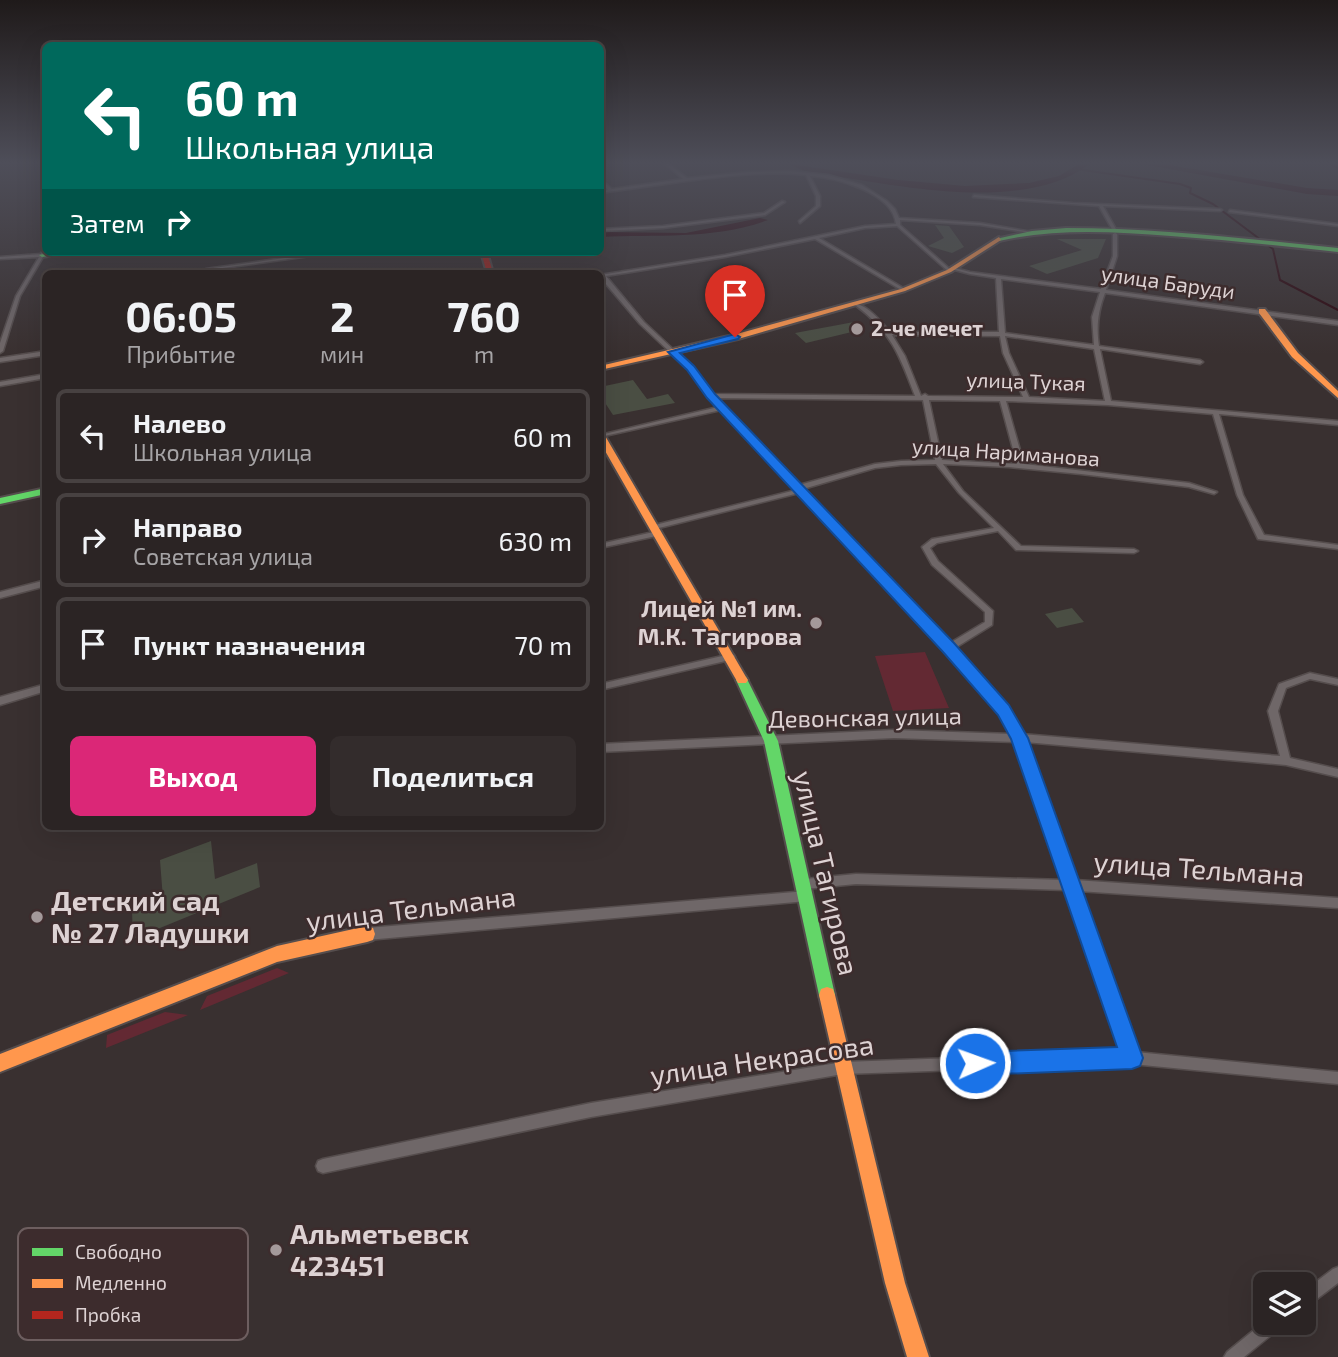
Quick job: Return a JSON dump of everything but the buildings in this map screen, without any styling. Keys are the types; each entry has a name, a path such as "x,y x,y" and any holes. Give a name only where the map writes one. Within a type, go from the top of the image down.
{"main road":[{"path":"604,367 673,352 903,290 951,270 1000,239 1030,232 1115,232 1191,236 1338,252"},
{"path":"972,257 1004,243 1031,237 1115,232"},
{"path":"1262,311 1295,355 1338,396"},
{"name":"улица Тагирова","path":"604,442 731,657 771,741 806,890 843,1068 895,1283 918,1357"},
{"path":"0,501 42,492"},
{"name":"улица Тельмана","path":"0,1063 277,954 367,934"}],"street":[{"path":"604,230 656,227"},
{"path":"604,276 725,256 864,227"},
{"path":"904,227 951,270"},
{"path":"998,227 1030,232"},
{"path":"1108,403 1094,320 1099,299 1118,251 1112,227"},
{"path":"815,237 903,290"},
{"path":"0,258 42,252"},
{"path":"0,351 18,296 42,255"},
{"path":"208,269 307,256"},
{"name":"улица Баруди","path":"951,270 1338,323"},
{"path":"998,276 1006,353 1027,399"},
{"path":"604,278 642,323 691,368 711,396 1004,710 1019,738 1132,1058"},
{"path":"857,304 873,314 891,333 922,396 939,463 961,492 1018,548 1134,551"},
{"path":"891,333 1002,334 1200,362"},
{"path":"0,360 42,354"},
{"path":"0,384 42,377"},
{"name":"улица Тукая","path":"711,396 1027,399 1108,403 1216,415 1338,423"},
{"path":"1002,398 1021,467"},
{"path":"604,436 722,408"},
{"path":"1216,415 1240,495 1261,537 1338,547"},
{"name":"улица Нариманова","path":"604,545 877,466 939,463 1021,467 1189,485 1214,492"},
{"path":"949,648 989,622 989,611 935,563 926,547 936,541 998,530"},
{"path":"0,595 42,584"},
{"path":"604,686 731,657"},
{"path":"1286,761 1273,711 1282,686 1310,676 1338,682"},
{"path":"0,701 42,688"},
{"name":"Девонская улица","path":"604,748 894,734 1019,738 1286,761 1338,773"},
{"name":"улица Тельмана","path":"367,934 806,890 856,879 1069,885 1338,902"},
{"name":"улица Некрасова","path":"324,1166 591,1110 843,1068 1132,1058 1338,1078"},
{"path":"1316,1291 1338,1274"},
{"path":"1232,1357 1260,1335"}],"shaded area":[{"path":"714,227 742,227 685,235 604,237 604,232 686,233"},
{"path":"925,652 949,708 893,711 875,656"},
{"path":"277,968 289,973 200,1010 207,996"},
{"path":"165,1012 188,1015 106,1048 107,1035"}],"waterway":[{"path":"1244,227 1273,249 1280,280 1338,310"}],"traffic: fast":[{"path":"999,239 1066,230 1134,232 1338,250"},
{"path":"0,501 42,492"},
{"path":"742,680 771,741 827,995"}],"traffic: slow":[{"path":"604,367 735,337 903,290 949,271 999,239"},
{"path":"1262,311 1295,355 1338,396"},
{"path":"604,441 742,680"},
{"path":"0,1063 277,954 367,934"},
{"path":"827,995 895,1283 918,1357"}],"traffic: jam":[{"path":"485,256 489,270"}],"place":[{"name":"2-че мечет","path":"857,329"},
{"name":"Лицей №1 им. М.К. Тагирова","path":"816,623"},
{"name":"Детский сад № 27 Ладушки","path":"37,917"},
{"name":"Альметьевск 423451","path":"276,1250"}],"route":[{"path":"735,337 673,352 691,368 711,396 1004,710 1019,738 1132,1058 975,1063"}]}
